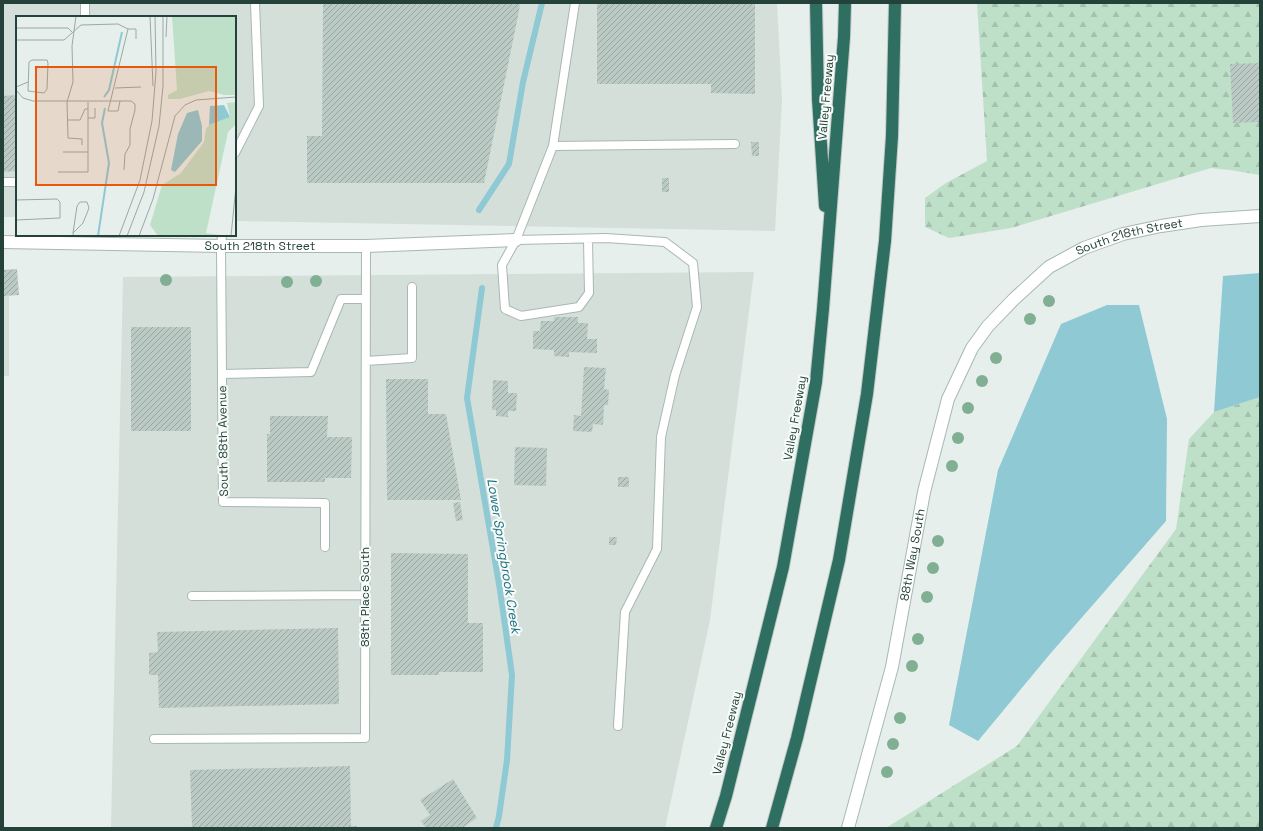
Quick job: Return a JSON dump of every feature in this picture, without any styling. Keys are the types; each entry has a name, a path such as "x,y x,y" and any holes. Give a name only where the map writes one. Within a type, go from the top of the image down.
{"highway":[{"path":"816,3 818,99 828,246"},
{"name":"Valley Freeway","path":"716,828 726,796 783,567 816,382 844,37 845,3"},
{"path":"772,828 797,738 839,560 867,394 885,241 892,136 895,3"}],"street":[{"name":"South 218th Street","path":"1014,299 1049,268 1084,248 1123,234 1201,220 1260,216"},
{"name":"South 218th Street","path":"3,242 221,240 366,246 516,240"},
{"name":"88th Way South","path":"848,828 892,667 924,492 948,399 972,348 988,326 1014,299"}],"lane":[{"path":"85,16 86,3"},
{"path":"236,151 259,106 255,3"},
{"path":"576,3 554,146 516,240 502,265 505,309 521,316 579,307 589,292 588,239"},
{"path":"554,146 735,144"},
{"path":"3,182 16,182"},
{"path":"516,240 606,238 666,242 692,263 697,307 675,375 661,437 657,549 624,612 618,726"},
{"name":"South 88th Avenue","path":"221,240 223,502 325,504 325,547"},
{"name":"88th Place South","path":"154,739 365,738 366,246"},
{"path":"366,361 412,358 412,287"},
{"path":"222,374 311,372 341,299 366,299"},
{"path":"192,596 365,595"}],"shaded area":[{"path":"3,3 777,3 782,100 775,231 236,221 236,16 16,16 16,217 3,217"},
{"path":"3,270 9,270 9,376 3,376"},
{"path":"754,272 710,620 665,828 111,828 123,277"}],"green space":[{"path":"977,3 1260,3 1260,175 1211,168 1011,228 949,238 925,227 925,198 946,183 987,161"},
{"path":"1260,397 1260,828 886,828 1017,746 1176,529 1189,439 1214,412"}],"water":[{"path":"1260,273 1260,397 1214,412 1223,276"},
{"path":"1107,305 1139,305 1167,419 1166,521 1050,654 978,741 949,725 998,470 1061,324"}],"building":[{"path":"323,3 520,3 484,183 307,183 307,136 322,136"},
{"path":"597,3 755,3 755,94 711,93 711,84 597,84"},
{"path":"1260,63 1260,122 1233,123 1230,64"},
{"path":"16,95 16,171 3,172 3,96"},
{"path":"751,142 759,142 759,156 752,156"},
{"path":"662,178 669,178 669,192 662,192"},
{"path":"17,269 19,295 3,296 3,270"},
{"path":"554,317 578,317 578,323 588,323 587,339 597,339 597,353 569,352 569,357 554,356 554,350 533,349 533,331 540,331 541,321 554,321"},
{"path":"131,327 191,327 191,431 131,431"},
{"path":"584,367 606,368 604,389 609,390 608,405 604,405 603,425 593,424 592,432 573,431 574,415 581,416"},
{"path":"386,379 428,379 428,414 446,414 461,500 387,500"},
{"path":"493,380 508,381 508,393 517,393 516,411 508,411 508,417 496,416 496,410 492,410"},
{"path":"270,416 328,416 327,437 352,437 351,478 325,478 325,482 267,482 267,434 270,434"},
{"path":"515,447 547,448 546,486 514,485"},
{"path":"618,477 629,477 629,487 618,487"},
{"path":"460,502 463,520 456,521 453,503"},
{"path":"609,537 617,537 616,545 609,545"},
{"path":"391,553 468,554 468,623 483,623 483,672 439,672 439,675 391,675"},
{"path":"338,628 339,704 159,708 158,675 149,675 149,653 158,652 157,632"},
{"path":"350,766 351,826 357,826 357,828 192,828 190,770"},
{"path":"453,779 477,818 462,828 426,828 421,821 430,815 420,800"}],"waterway":[{"name":"Lower Springbrook Creek","path":"479,210 509,164 523,82 542,3"},
{"name":"Lower Springbrook Creek","path":"482,288 467,398 500,590 512,675 507,760 496,828"}]}
